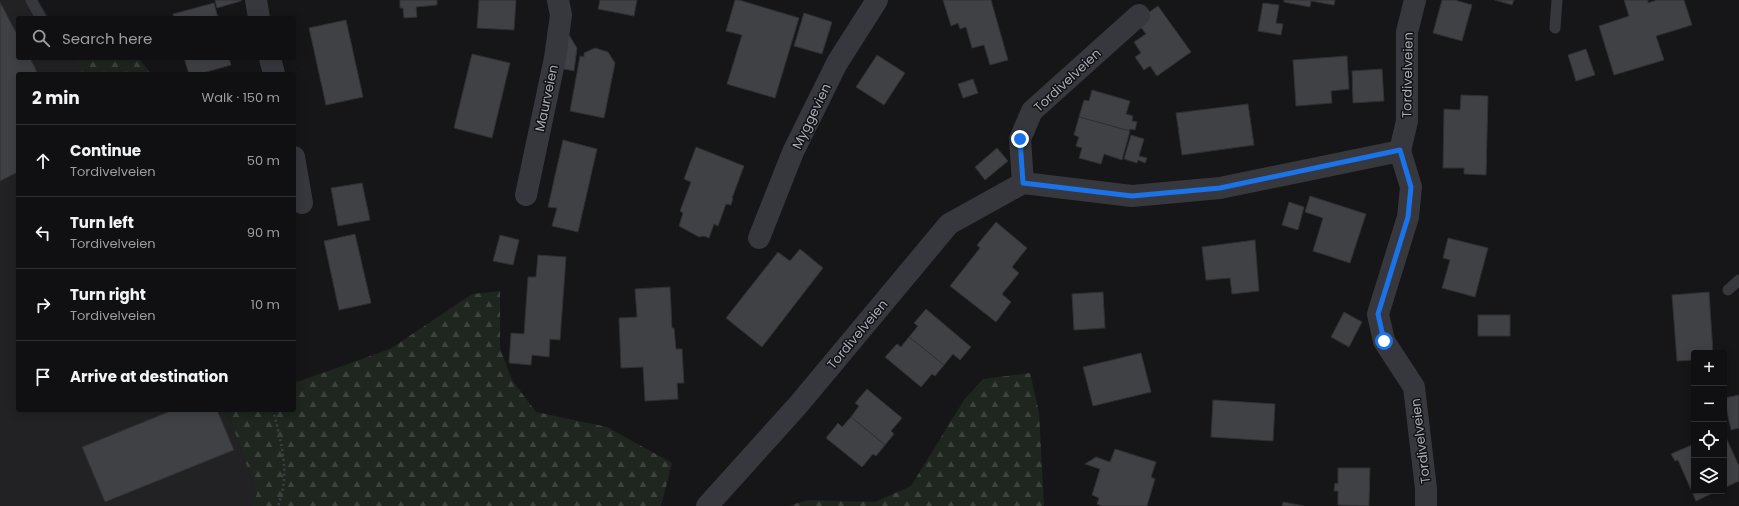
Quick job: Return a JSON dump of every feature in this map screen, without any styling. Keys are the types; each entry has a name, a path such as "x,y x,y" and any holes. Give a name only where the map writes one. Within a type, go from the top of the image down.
{"street":[{"path":"256,0 260,16"},
{"name":"Maurveien","path":"526,195 555,58 561,15 558,0"},
{"name":"Myggevien","path":"759,238 793,152 837,63 877,0"},
{"name":"Tordivelveien","path":"1415,0 1406,32 1407,121 1400,150 1411,187 1408,217 1378,314 1384,341 1414,387 1426,489 1426,506"},
{"name":"Tordivelveien","path":"706,506 799,404 949,224 1023,183 1020,139 1032,111 1139,15"},
{"path":"270,60 274,72"},
{"path":"1023,183 1132,196 1169,193 1220,188 1400,150"},
{"path":"296,168 302,203"}],"lane":[{"path":"31,0 40,16"},
{"path":"1554,28 1557,0"},
{"path":"1728,290 1739,280"}],"path":[{"path":"274,412 282,444 285,467 284,483 278,506"}],"shaded area":[{"path":"0,0 38,0 48,16 16,16 16,60 74,60 81,72 16,72 16,412 228,412 257,494 251,506 0,506"}],"green space":[{"path":"74,60 140,60 150,72 81,72"},
{"path":"500,291 500,348 512,380 536,412 607,427 672,463 661,506 251,506 257,494 228,412 296,412 296,382 390,349 472,294"},
{"path":"1030,373 1039,412 1044,506 788,506 808,500 875,502 911,486 964,400 983,379"}],"building":[{"path":"215,0 241,0 241,1 217,8"},
{"path":"400,0 437,0 437,5 416,7 417,17 404,18 403,8 400,8"},
{"path":"479,0 516,0 514,30 477,28"},
{"path":"600,0 637,0 634,16 598,9"},
{"path":"735,0 799,18 775,98 727,84 742,35 726,31"},
{"path":"943,0 991,0 1008,60 990,65 984,45 972,48 966,27 960,29 958,23 951,26"},
{"path":"1284,0 1335,0 1334,5 1311,1 1310,7 1284,2"},
{"path":"1442,0 1455,0 1472,5 1462,41 1433,33"},
{"path":"1495,0 1514,0 1512,5"},
{"path":"1624,0 1648,0 1648,3 1657,0 1684,0 1692,25 1656,36 1664,60 1614,75 1599,26 1629,16"},
{"path":"0,2 16,32 16,60 31,60 37,72 16,72 16,173 0,181"},
{"path":"214,3 217,16 174,16 173,14"},
{"path":"1263,3 1279,5 1276,23 1283,24 1281,35 1258,31"},
{"path":"1158,6 1191,52 1157,76 1150,66 1144,70 1135,57 1141,53 1134,42 1146,34 1136,21"},
{"path":"804,13 832,22 822,54 794,46"},
{"path":"346,20 363,97 326,105 309,28"},
{"path":"567,32 577,48 574,71 560,68"},
{"path":"595,48 608,52 615,63 604,118 570,111 580,56 584,57 584,53"},
{"path":"1586,49 1595,75 1576,81 1568,55"},
{"path":"472,54 510,63 492,138 454,128"},
{"path":"877,55 905,73 884,105 856,87"},
{"path":"1347,56 1349,89 1331,91 1332,103 1296,106 1293,60"},
{"path":"185,60 230,60 231,65 206,72 188,72"},
{"path":"1382,69 1384,101 1353,103 1352,71"},
{"path":"973,79 978,93 963,98 958,84"},
{"path":"1092,90 1130,101 1126,114 1133,116 1132,121 1137,122 1135,130 1130,129 1129,131 1079,117 1084,100 1089,101"},
{"path":"1461,95 1488,96 1486,175 1464,174 1464,168 1443,168 1444,109 1460,110"},
{"path":"1248,104 1254,145 1182,155 1176,113"},
{"path":"1079,117 1130,131 1122,160 1104,154 1101,164 1079,158 1082,148 1076,146 1079,137 1074,135"},
{"path":"1131,135 1144,139 1139,156 1147,158 1145,163 1138,160 1137,163 1124,159"},
{"path":"563,140 597,149 578,232 552,226 557,208 548,207"},
{"path":"696,147 744,166 732,198 731,205 726,204 718,226 714,224 709,238 704,236 699,237 679,226 683,213 680,211 691,182 684,179"},
{"path":"997,148 1008,161 985,180 975,167"},
{"path":"362,183 370,220 338,226 331,188"},
{"path":"1310,196 1366,214 1350,263 1313,251 1323,218 1305,212"},
{"path":"1289,202 1304,207 1298,230 1282,225"},
{"path":"996,222 1027,248 1012,267 1019,273 1002,294 1011,302 996,322 950,286 980,248 977,245"},
{"path":"355,234 371,303 339,310 324,241"},
{"path":"500,235 519,240 513,265 493,261"},
{"path":"1448,238 1488,248 1475,297 1442,288 1450,260 1443,258"},
{"path":"1255,240 1259,291 1232,294 1230,278 1206,280 1202,247"},
{"path":"800,249 823,268 762,347 726,318 778,252 790,261"},
{"path":"538,255 566,257 560,340 550,339 549,357 532,355 531,365 509,363 511,333 524,334 528,277 536,277"},
{"path":"670,287 672,328 674,328 676,349 682,349 684,383 677,383 678,399 645,401 643,367 621,368 619,318 637,317 635,289"},
{"path":"1103,292 1105,328 1074,330 1072,294"},
{"path":"1709,292 1713,350 1691,350 1691,360 1677,361 1672,295"},
{"path":"926,309 971,347 960,360 953,354 944,365 909,337 918,326 914,323"},
{"path":"1344,312 1362,322 1349,347 1331,337"},
{"path":"1478,315 1510,315 1510,336 1478,336"},
{"path":"909,337 944,365 935,376 932,374 921,387 885,357 897,344 901,347"},
{"path":"1141,353 1151,392 1093,406 1083,367"},
{"path":"867,389 902,418 891,431 894,434 885,445 851,417 859,406 855,403"},
{"path":"1739,395 1739,428 1731,430 1727,412 1727,397"},
{"path":"1213,400 1275,404 1273,441 1211,437"},
{"path":"168,412 218,412 234,450 105,502 82,447"},
{"path":"851,417 885,445 876,456 873,454 862,467 826,438 838,423 842,427"},
{"path":"1727,440 1739,466 1739,481 1727,487"},
{"path":"1691,445 1691,490 1678,460 1675,461 1671,454"},
{"path":"1115,449 1156,462 1151,477 1155,479 1147,506 1102,506 1097,504 1099,498 1092,495 1100,469 1085,464 1096,457 1110,462"},
{"path":"1338,468 1370,468 1369,506 1338,505 1338,491 1334,491 1335,483 1338,484"},
{"path":"1693,494 1711,494 1696,501"},
{"path":"1283,502 1304,506 1282,506"}],"route":[{"path":"1020,139 1023,183 1132,196 1220,188 1400,150 1411,187 1408,217 1378,314 1384,341"}]}
